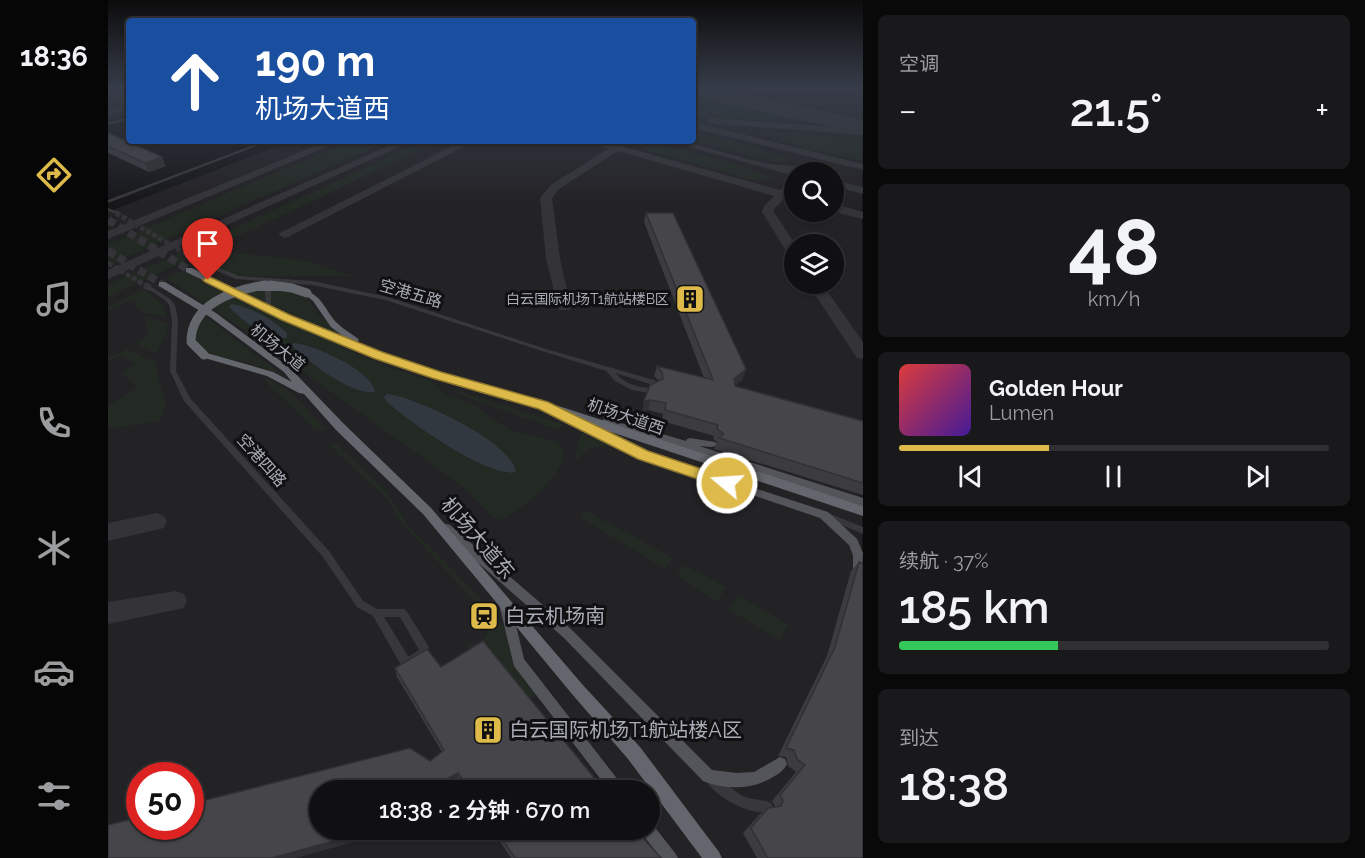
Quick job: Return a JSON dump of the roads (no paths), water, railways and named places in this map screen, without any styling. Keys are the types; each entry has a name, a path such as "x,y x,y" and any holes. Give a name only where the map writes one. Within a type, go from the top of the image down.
{"highway":[{"name":"机场大道","path":"189,270 268,309 377,355"},
{"name":"机场大道","path":"162,284 213,315 287,370 312,397"},
{"path":"312,397 270,374 204,355 191,342 191,330 200,314 231,293 264,285 284,286 307,293 316,299 334,326 377,355"},
{"name":"机场大道西","path":"377,355 560,411 862,511"},
{"name":"机场大道东","path":"312,397 427,511 634,753 713,858"}],"main road":[{"path":"543,406 643,455 824,515 853,542 858,555 858,569"},
{"path":"560,411 652,434 862,502"},
{"path":"652,434 712,444"},
{"path":"427,511 542,609 624,688 708,776 727,780 760,778 780,764"},
{"path":"505,602 518,662 609,780"},
{"path":"656,840 670,858"}],"street":[{"path":"109,201 258,144"},
{"path":"108,209 116,213"},
{"name":"空港五路","path":"202,263 228,276 331,286 386,298 609,370"},
{"path":"264,280 268,291 268,309"},
{"path":"268,291 285,281"},
{"name":"空港四路","path":"150,288 172,305 175,320 172,364 177,382 184,394 326,554 360,604 376,613"},
{"path":"609,370 652,382 655,384 654,390 622,383 609,370"},
{"path":"824,515 862,531"},
{"path":"399,612 405,615 424,648 424,652 410,661 405,660 376,613 399,612"},
{"path":"708,776 721,789 741,801 755,807 767,807"}],"tunnel":[{"path":"116,213 202,263"},
{"path":"108,220 189,270"},
{"path":"108,251 162,284"},
{"path":"108,263 148,287"},
{"path":"145,285 150,288"}],"place":[{"name":"白云国际机场T1航站楼B区","path":"690,299"},
{"name":"白云机场南","path":"484,616"},
{"name":"白云国际机场T1航站楼A区","path":"488,730"}]}
